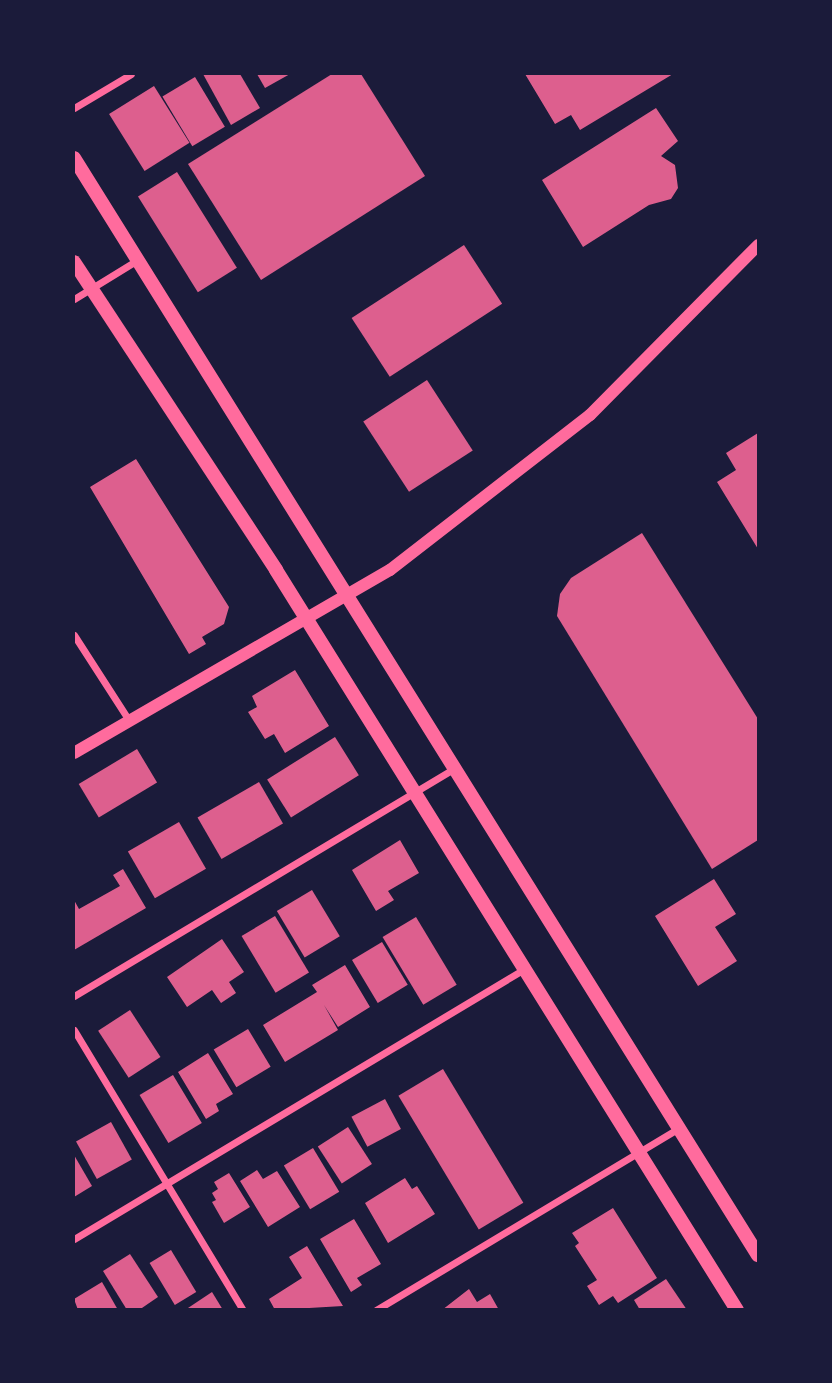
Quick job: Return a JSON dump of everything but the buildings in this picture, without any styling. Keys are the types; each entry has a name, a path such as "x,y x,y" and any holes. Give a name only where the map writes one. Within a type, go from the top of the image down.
{"main road":[{"path":"74,158 344,595 758,1255"},
{"path":"74,262 414,790 737,1310"}],"street":[{"path":"74,108 131,74"},
{"path":"74,753 390,570 590,415 758,245"},
{"path":"74,299 136,261"},
{"path":"74,635 130,722"},
{"path":"74,996 414,790 454,769"},
{"path":"74,1238 526,968"},
{"path":"74,1030 243,1310"},
{"path":"376,1310 639,1149 679,1128"}]}
